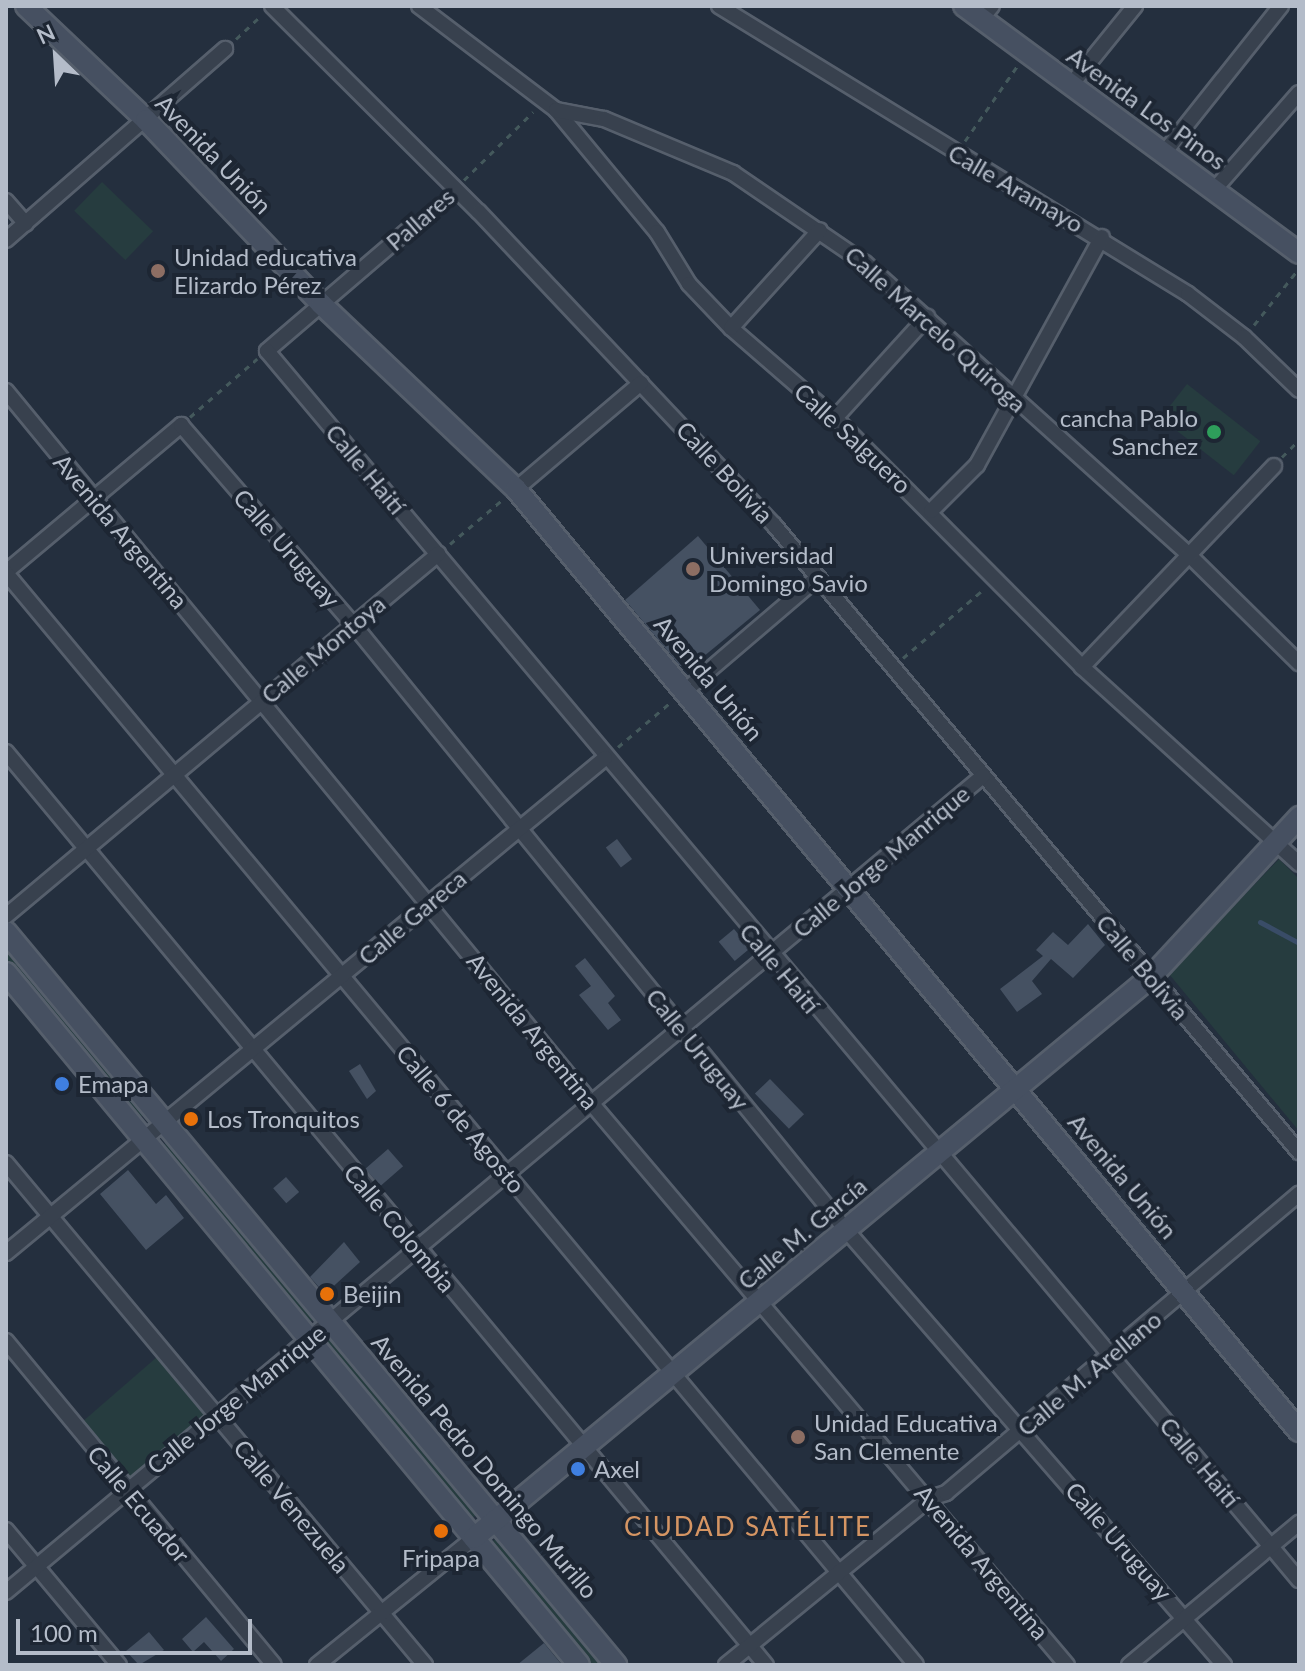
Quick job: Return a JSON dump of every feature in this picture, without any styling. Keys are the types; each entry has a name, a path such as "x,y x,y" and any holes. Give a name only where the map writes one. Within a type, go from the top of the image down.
{"street":[{"name":"Avenida Unión","path":"26,6 146,120 321,304 516,489 1186,1290 1299,1431"},
{"name":"Calle Bolivia","path":"272,6 455,189 774,525 816,579 1299,1152"},
{"name":"Calle Salguero","path":"419,6 550,105 657,232 689,284 731,328 835,418 931,511 1082,667 1299,864"},
{"name":"Calle Aramayo","path":"719,6 956,155 1102,237 1244,337 1299,390"},
{"name":"Avenida Los Pinos","path":"964,6 987,12 1027,52 1299,253"},
{"path":"1071,85 1135,6"},
{"path":"1164,153 1281,6"},
{"path":"6,240 225,49"},
{"path":"1214,190 1299,93"},
{"name":"Calle Marcelo Quiroga","path":"550,105 604,119 733,173 820,230 927,317 1190,556 1299,663"},
{"path":"6,201 26,224"},
{"name":"Pallares","path":"267,351 408,230"},
{"path":"731,328 820,230"},
{"path":"931,511 977,465 1011,396 1102,237"},
{"path":"835,418 927,317"},
{"name":"Calle Haití","path":"267,351 769,955 1299,1580"},
{"path":"516,489 641,383"},
{"name":"Avenida Argentina","path":"6,391 592,1104 930,1498 1067,1665"},
{"path":"6,573 181,425"},
{"name":"Calle Uruguay","path":"181,425 353,624 847,1231 1224,1665"},
{"path":"1082,667 1274,466"},
{"name":"Calle Montoya","path":"6,916 438,554"},
{"name":"Calle 6 de Agosto","path":"6,573 916,1665"},
{"path":"686,690 816,579"},
{"name":"Calle Colombia","path":"6,752 417,1250 766,1665"},
{"name":"Calle Gareca","path":"6,1253 605,758"},
{"name":"Calle Jorge Manrique","path":"6,1592 983,776"},
{"name":"Calle M. García","path":"317,1665 673,1376 759,1301 1152,976 1299,817"},
{"name":"Avenida Pedro Domingo Murillo","path":"6,932 616,1665"},
{"path":"6,973 579,1665"},
{"name":"Calle Venezuela","path":"6,1163 425,1665"},
{"name":"Calle M. Arellano","path":"726,1665 930,1498 946,1493 1111,1357 1299,1194"},
{"name":"Calle Ecuador","path":"6,1341 274,1665"},
{"path":"1129,1665 1299,1523"},
{"path":"6,1530 119,1665"}],"path":[{"path":"225,49 272,6"},
{"path":"956,155 1027,52"},
{"name":"Pallares","path":"408,230 550,105"},
{"path":"1244,337 1299,268"},
{"path":"181,425 267,351"},
{"path":"1274,466 1299,440"},
{"path":"438,554 516,489"},
{"path":"893,667 995,579"},
{"path":"605,758 686,690"}],"green space":[{"path":"102,182 153,231 125,260 74,211"},
{"name":"cancha Pablo Sanchez","path":"1187,384 1260,441 1234,475 1161,418"},
{"path":"1279,859 1299,879 1299,1131 1169,974"},
{"path":"6,943 144,1114 129,1127 6,975"},
{"path":"168,1141 316,1317 307,1325 159,1149"},
{"path":"333,1335 478,1514 468,1522 323,1343"},
{"path":"157,1357 206,1413 130,1478 82,1423"},
{"path":"499,1536 603,1665 587,1665 489,1544"}],"building":[{"name":"Universidad Domingo Savio","path":"698,536 760,610 692,666 680,666 625,600"},
{"path":"617,839 632,859 621,867 606,847"},
{"path":"1088,924 1105,945 1073,978 1051,959 1032,981 1042,994 1017,1012 1000,989 1043,956 1036,950 1053,932 1068,945"},
{"path":"734,929 750,948 735,961 719,942"},
{"path":"585,958 615,996 608,1003 621,1020 608,1030 579,995 591,986 575,966"},
{"path":"360,1064 376,1091 367,1099 349,1071"},
{"path":"770,1079 804,1114 789,1129 755,1094"},
{"path":"388,1149 403,1166 380,1186 365,1169"},
{"path":"128,1170 156,1204 166,1195 184,1218 146,1250 100,1194"},
{"path":"286,1177 299,1192 286,1203 273,1188"},
{"path":"344,1242 360,1262 325,1294 310,1277"},
{"path":"206,1617 234,1649 221,1661 204,1642 193,1652 182,1639"},
{"path":"149,1632 164,1650 139,1665 126,1651"},
{"path":"544,1643 562,1665 517,1665"}],"waterway":[{"path":"1260,922 1299,943"}],"place":[{"name":"Unidad educativa Elizardo Pérez","path":"158,271"},
{"name":"cancha Pablo Sanchez","path":"1214,432"},
{"name":"Universidad Domingo Savio","path":"693,569"},
{"name":"Emapa","path":"62,1084"},
{"name":"Los Tronquitos","path":"191,1119"},
{"name":"Beijin","path":"327,1294"},
{"name":"Unidad Educativa San Clemente","path":"798,1437"},
{"name":"Axel","path":"578,1469"},
{"name":"Fripapa","path":"441,1531"}],"district":[{"name":"CIUDAD SATÉLITE","path":"748,1527"}]}
